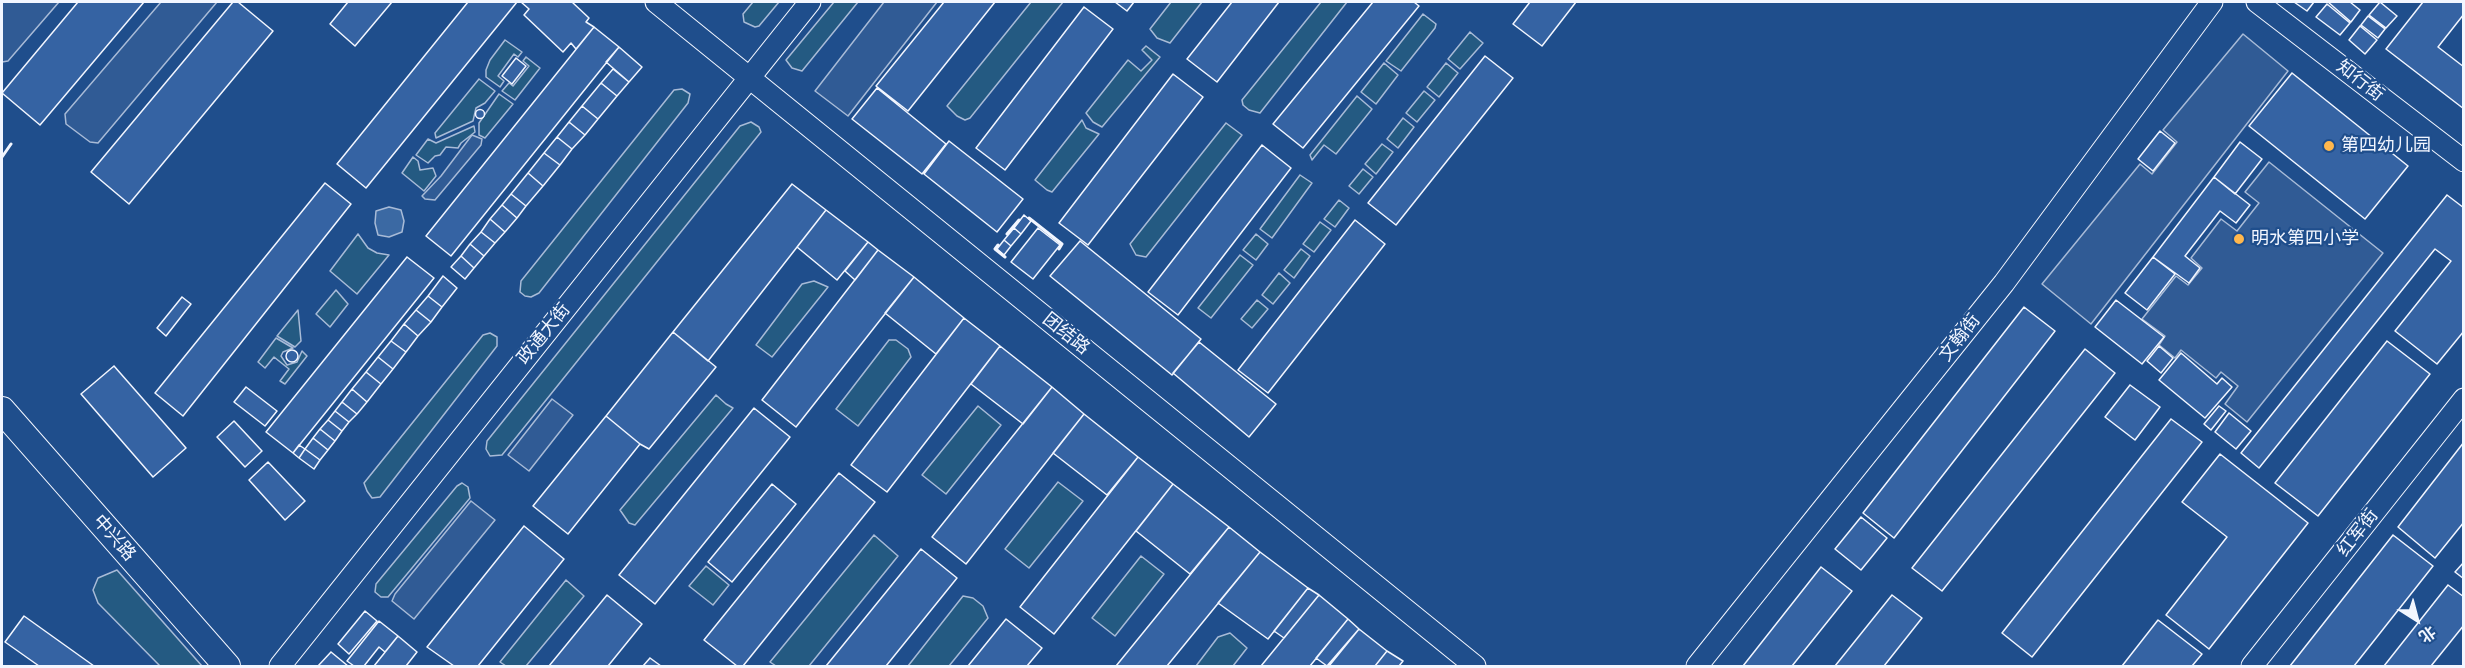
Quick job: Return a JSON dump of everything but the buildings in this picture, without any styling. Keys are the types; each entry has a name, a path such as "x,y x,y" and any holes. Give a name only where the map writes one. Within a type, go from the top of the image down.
{"main road":[{"name":"中兴路","path":"2,410 227,666"}],"street":[{"name":"团结路","path":"656,2 1475,666"},
{"name":"政通大街","path":"280,666 810,2"},
{"name":"文翰街","path":"1697,666 2004,283 2212,2"},
{"name":"知行街","path":"2257,2 2463,161"},
{"name":"红军街","path":"2252,666 2463,399"}],"shaded area":[{"path":"2,2 59,2 8,61 2,62"},
{"path":"161,2 217,2 98,143 90,142 66,124 65,114"},
{"path":"753,2 779,2 759,26 755,27 744,22 743,14"},
{"path":"834,2 858,2 802,71 792,68 786,60"},
{"path":"884,2 937,2 848,116 815,91"},
{"path":"1031,2 1063,2 970,118 965,120 957,116 947,106"},
{"path":"1171,2 1202,2 1170,43 1157,38 1150,29"},
{"path":"1321,2 1347,2 1260,113 1249,110 1243,105 1242,100"},
{"path":"1423,14 1436,24 1435,28 1401,71 1386,61"},
{"path":"1470,32 1483,43 1460,69 1448,59"},
{"path":"2243,34 2288,71 2091,324 2042,284 2140,164 2152,174 2177,142 2163,130"},
{"path":"505,40 522,52 518,57 514,54 498,76 504,81 500,87 486,77 486,70 490,60"},
{"path":"1146,46 1160,57 1102,127 1093,122 1086,113 1128,60 1141,71 1152,60 1142,50"},
{"path":"526,57 540,68 515,100 502,91 509,83 513,86 529,66 523,61"},
{"path":"1384,63 1398,75 1376,104 1361,92"},
{"path":"1446,63 1458,73 1439,97 1427,87"},
{"path":"479,79 495,91 485,103 476,108 473,121 436,138 435,133"},
{"path":"682,89 690,94 688,103 539,293 531,297 525,296 520,292 521,281 674,90"},
{"path":"1424,91 1435,100 1417,122 1406,113"},
{"path":"499,94 513,104 485,138 479,135 479,123"},
{"path":"1357,96 1372,109 1336,154 1324,145 1312,160 1310,155"},
{"path":"1403,118 1414,127 1398,148 1387,139"},
{"path":"1082,120 1086,128 1099,134 1052,192 1047,190 1035,180"},
{"path":"751,122 759,127 761,132 502,455 490,456 486,449 487,441 740,126"},
{"path":"1226,123 1242,135 1146,257 1136,255 1130,244"},
{"path":"474,126 475,132 458,148 446,147 440,155 435,156 428,163 416,155 428,139 436,143"},
{"path":"472,135 482,139 481,145 435,200 425,199 422,196 441,176"},
{"path":"1382,144 1393,152 1376,174 1365,164"},
{"path":"413,157 418,161 420,170 433,168 436,176 424,191 402,173"},
{"path":"2269,162 2383,253 2247,422 2225,404 2238,386 2221,372 2216,378 2181,350 2175,358 2159,345 2165,336 2142,319 2176,276 2188,285 2202,268 2191,258 2221,219 2237,231 2259,203 2245,192"},
{"path":"1363,169 1373,177 1359,194 1349,186"},
{"path":"1300,175 1312,183 1272,238 1260,229"},
{"path":"1339,200 1349,208 1335,227 1324,219"},
{"path":"389,207 401,210 404,221 402,232 389,237 378,235 375,223 376,211"},
{"path":"1320,222 1331,230 1314,252 1303,244"},
{"path":"358,234 368,248 377,253 389,255 357,294 330,271"},
{"path":"1256,234 1268,244 1256,260 1243,250"},
{"path":"1301,249 1310,256 1294,278 1284,270"},
{"path":"1240,255 1253,265 1211,318 1198,308"},
{"path":"1279,273 1290,283 1273,304 1262,295"},
{"path":"814,281 828,287 772,357 756,345 802,284"},
{"path":"336,290 348,304 330,327 316,314"},
{"path":"1257,300 1268,309 1252,328 1241,319"},
{"path":"298,310 301,341 295,347 277,336"},
{"path":"490,333 497,337 497,346 380,497 372,498 364,483 483,335"},
{"path":"276,338 293,348 283,352 281,356 287,365 297,362 302,351 307,356 285,384 280,381 289,369 274,357 265,368 258,362"},
{"path":"889,340 896,340 908,349 911,357 858,426 836,409"},
{"path":"716,395 733,408 635,525 629,523 620,510"},
{"path":"552,399 573,415 529,471 508,455"},
{"path":"978,406 1001,425 946,494 922,475"},
{"path":"1058,482 1083,501 1029,568 1005,549"},
{"path":"462,483 468,487 470,498 388,597 381,597 375,592 376,584 457,486"},
{"path":"471,501 495,520 414,619 392,601 395,594"},
{"path":"874,535 898,556 809,666 776,666 770,662"},
{"path":"1141,556 1164,574 1115,636 1092,618"},
{"path":"706,566 729,585 713,605 689,586"},
{"path":"117,570 202,666 160,666 98,603 93,590 98,578"},
{"path":"566,580 584,596 526,666 506,666 500,662"},
{"path":"963,596 973,598 983,606 988,618 949,666 908,666"},
{"path":"1230,633 1247,648 1233,666 1196,666 1218,637"}],"wall":[{"path":"2,157 11,144"},
{"path":"1029,218 1062,244 1059,249"},
{"path":"1007,234 1019,220"},
{"path":"998,245 995,249 1005,257"}],"place":[{"name":"第四幼儿园","path":"2329,146"},
{"name":"明水第四小学","path":"2239,239"}]}
